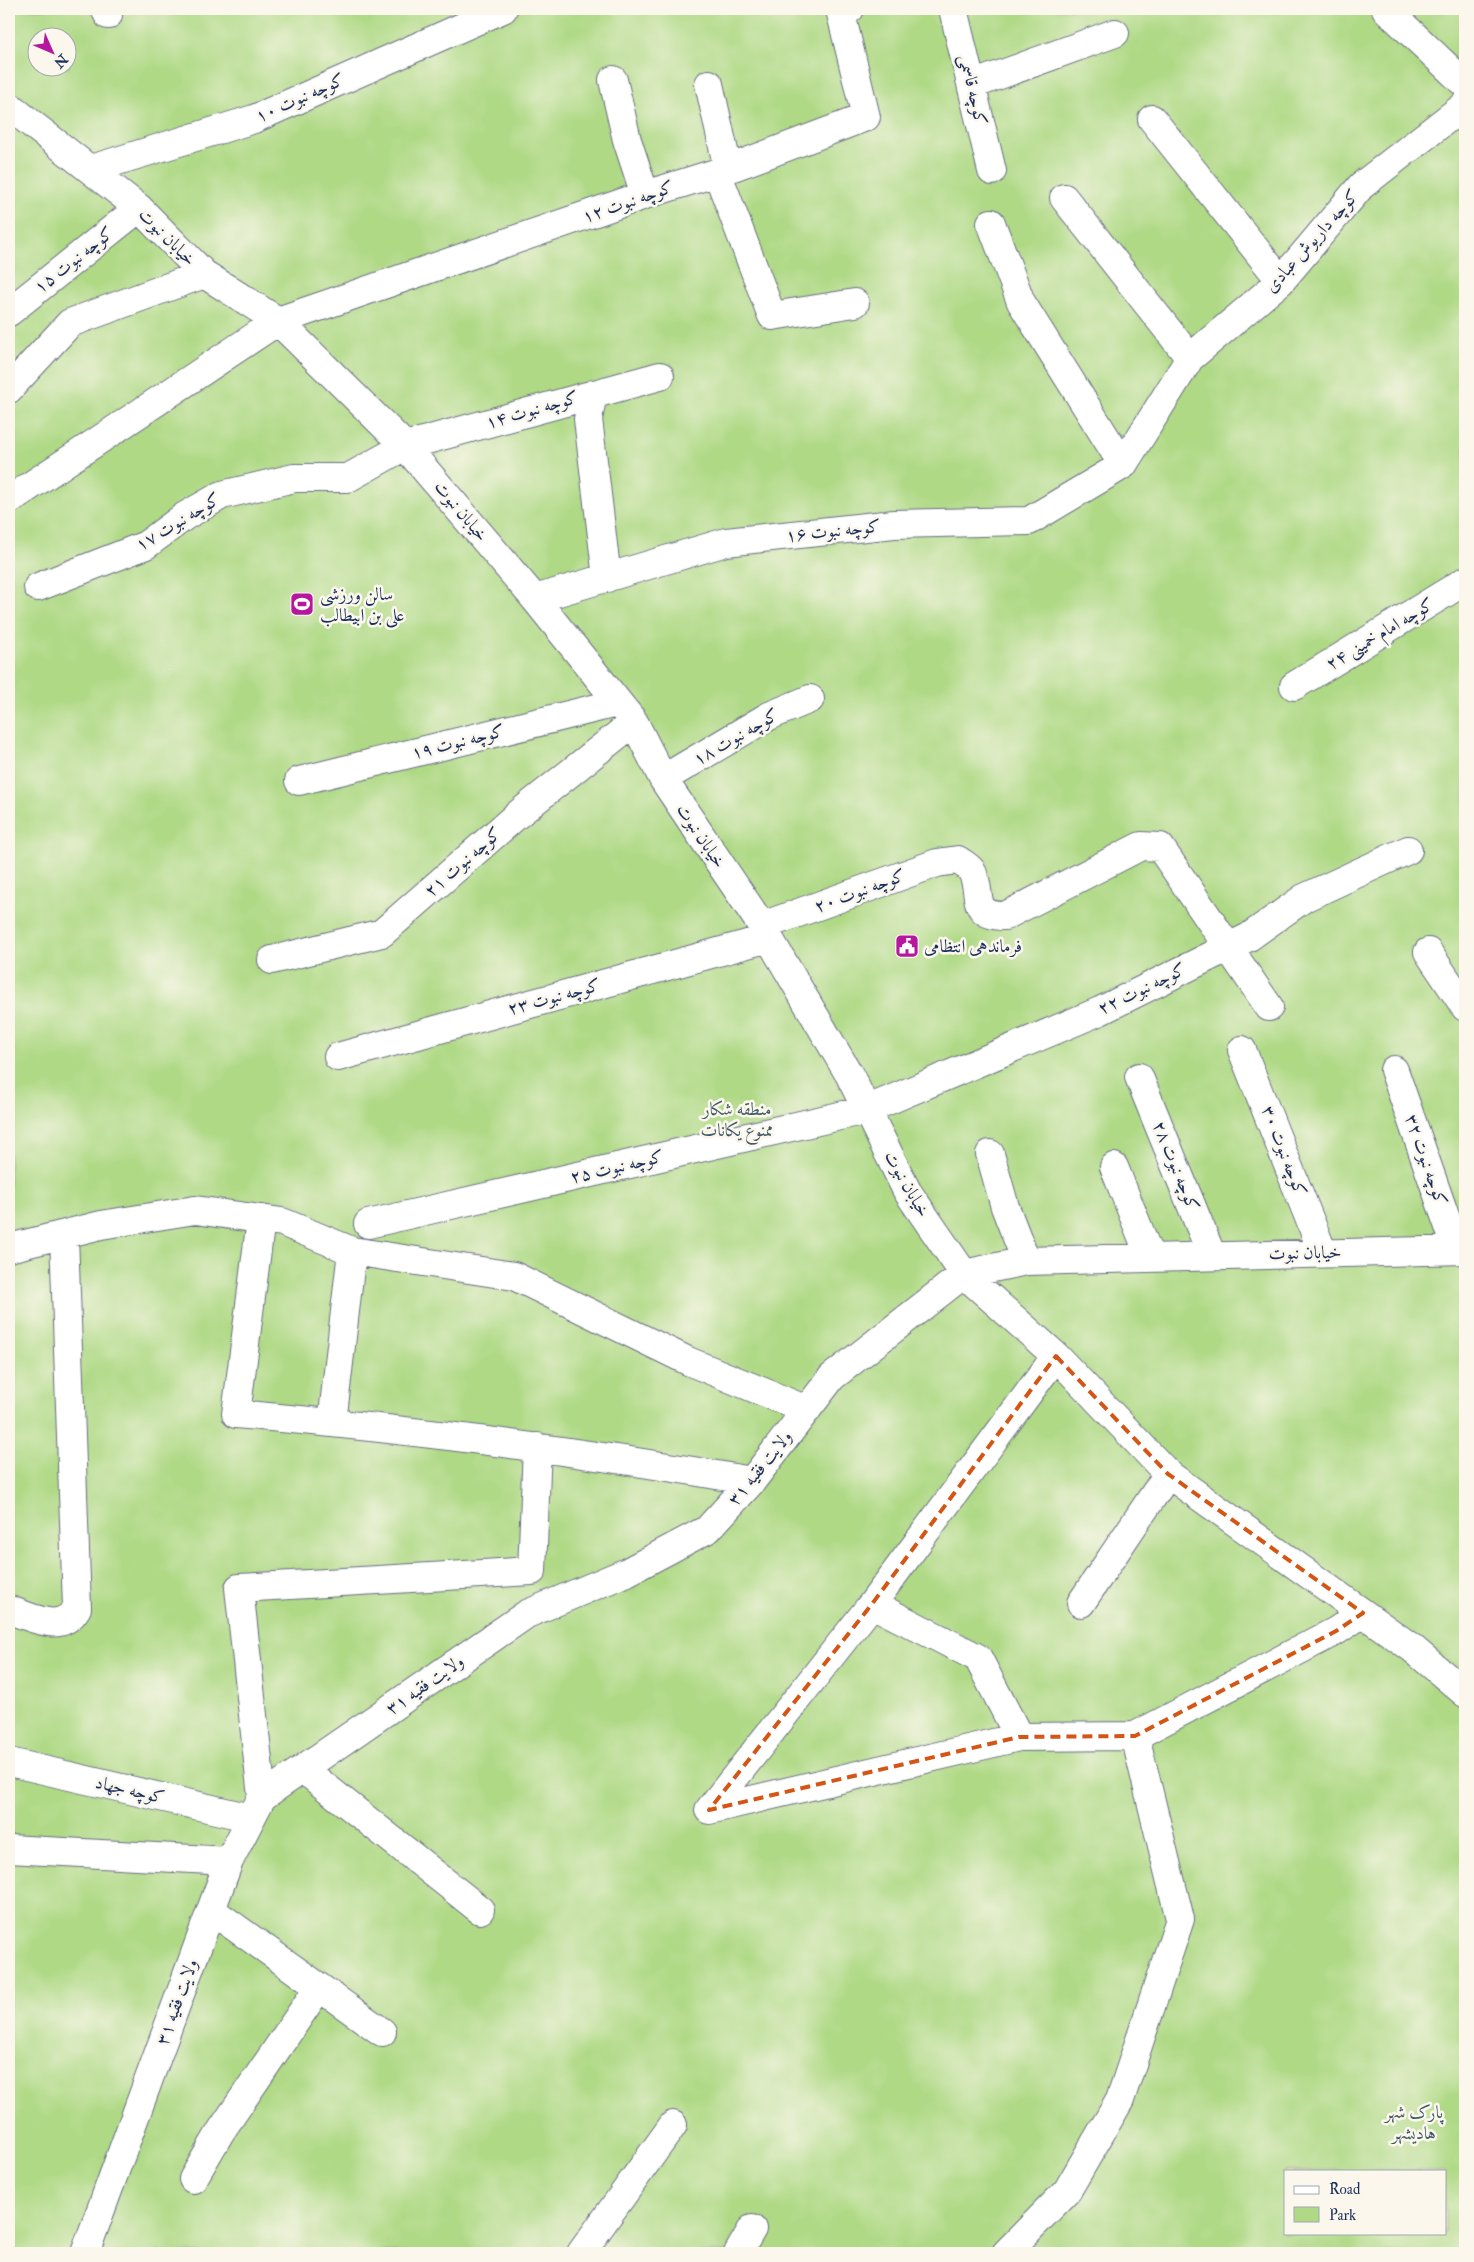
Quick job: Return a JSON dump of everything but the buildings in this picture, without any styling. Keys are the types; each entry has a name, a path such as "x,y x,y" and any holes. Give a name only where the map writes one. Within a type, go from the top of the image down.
{"street":[{"name":"کوچه نبوت ۱۰","path":"91,170 254,119 503,9"},
{"name":"کوچه نبوت ۱۲","path":"9,500 278,321 645,195 722,171 866,116 841,14 850,9"},
{"name":"کوچه قاسمی","path":"953,9 992,172"},
{"path":"1386,9 1465,84"},
{"path":"972,86 1116,33"},
{"path":"613,80 627,140 645,195"},
{"path":"709,84 722,171 772,316 855,303"},
{"name":"کوچه داریوش عبادی","path":"1123,465 1190,358 1281,281 1361,186 1465,105"},
{"name":"خیابان نبوت","path":"9,106 139,208 204,274 278,321 405,446 535,599 626,713 663,779 766,932 850,1076 907,1191 964,1274 1026,1261 1461,1250"},
{"path":"1152,119 1281,281"},
{"path":"1064,198 1190,358"},
{"name":"کوچه نبوت ۱۵","path":"9,312 139,208"},
{"path":"991,223 1022,302 1123,465"},
{"path":"9,389 70,322 204,274"},
{"name":"کوچه نبوت ۱۴","path":"405,446 660,376"},
{"path":"593,394 588,419 607,578"},
{"name":"کوچه نبوت ۱۷","path":"38,587 146,545 185,516 222,495 294,478 348,478 405,446"},
{"name":"کوچه نبوت ۱۶","path":"535,599 726,542 894,524 1029,521 1123,465"},
{"name":"کوچه امام خمینی ۲۴","path":"1294,686 1465,581"},
{"name":"کوچه نبوت ۱۸","path":"663,779 769,716 810,699"},
{"name":"کوچه نبوت ۱۹","path":"299,781 626,713"},
{"name":"کوچه نبوت ۲۱","path":"272,960 382,933 516,815 626,713"},
{"name":"کوچه نبوت ۲۰","path":"766,932 937,863 958,860 971,871 980,906 992,916 1005,916 1141,846 1160,847 1228,947"},
{"name":"کوچه نبوت ۲۲","path":"866,1110 1100,1011 1249,937 1304,898 1408,850"},
{"name":"کوچه نبوت ۲۳","path":"338,1057 766,932"},
{"path":"1228,947 1269,1007"},
{"path":"1428,952 1465,1007"},
{"name":"کوچه نبوت ۳۰","path":"1242,1050 1323,1252"},
{"name":"کوچه نبوت ۳۲","path":"1394,1070 1461,1250"},
{"name":"کوچه نبوت ۲۸","path":"1139,1077 1212,1256"},
{"name":"کوچه نبوت ۲۵","path":"368,1224 866,1110"},
{"path":"990,1154 1006,1207 1026,1261"},
{"path":"1114,1167 1150,1257"},
{"path":"9,1248 101,1225 195,1210 282,1222 352,1250 514,1276 688,1361 807,1410"},
{"path":"260,1219 236,1414 392,1428 537,1447 636,1461 752,1482"},
{"path":"9,1610 56,1624 71,1618 77,1608 64,1234"},
{"path":"332,1422 352,1250"},
{"path":"964,1274 1056,1356 1168,1474 1412,1648 1465,1693"},
{"name":"ولایت فقیه ۳۱","path":"84,2253 229,1861 257,1807 303,1769 527,1614 627,1572 708,1529 752,1482 832,1377 964,1274"},
{"path":"1056,1356 872,1604 708,1810 1019,1737 1135,1736 1336,1631 1363,1614"},
{"path":"257,1807 238,1588 532,1571 537,1447"},
{"path":"1082,1603 1168,1474"},
{"path":"872,1604 978,1658 1019,1737"},
{"path":"1006,2253 1066,2191 1120,2100 1180,1919 1135,1736"},
{"name":"کوچه جهاد","path":"9,1762 257,1807"},
{"path":"303,1769 480,1910"},
{"path":"9,1849 229,1861"},
{"path":"211,1910 382,2032"},
{"path":"193,2179 221,2131 319,1987"},
{"path":"581,2253 673,2125"},
{"path":"738,2253 752,2230"}],"highlighted area":[{"path":"1056,1356 1168,1474 1363,1613 1336,1631 1135,1736 1019,1737 709,1810 872,1604"}],"green space":[{"name":"منطقه شکار ممنوع یکانات","path":"9,9 1465,9 1465,2253 9,2253"}],"place":[{"name":"سالن ورزشی علی بن ابیطالب","path":"302,604"},
{"name":"فرماندهی انتظامی","path":"907,946"}],"park label":[{"name":"پارک شهر هادیشهر","path":"1414,2122"}]}
